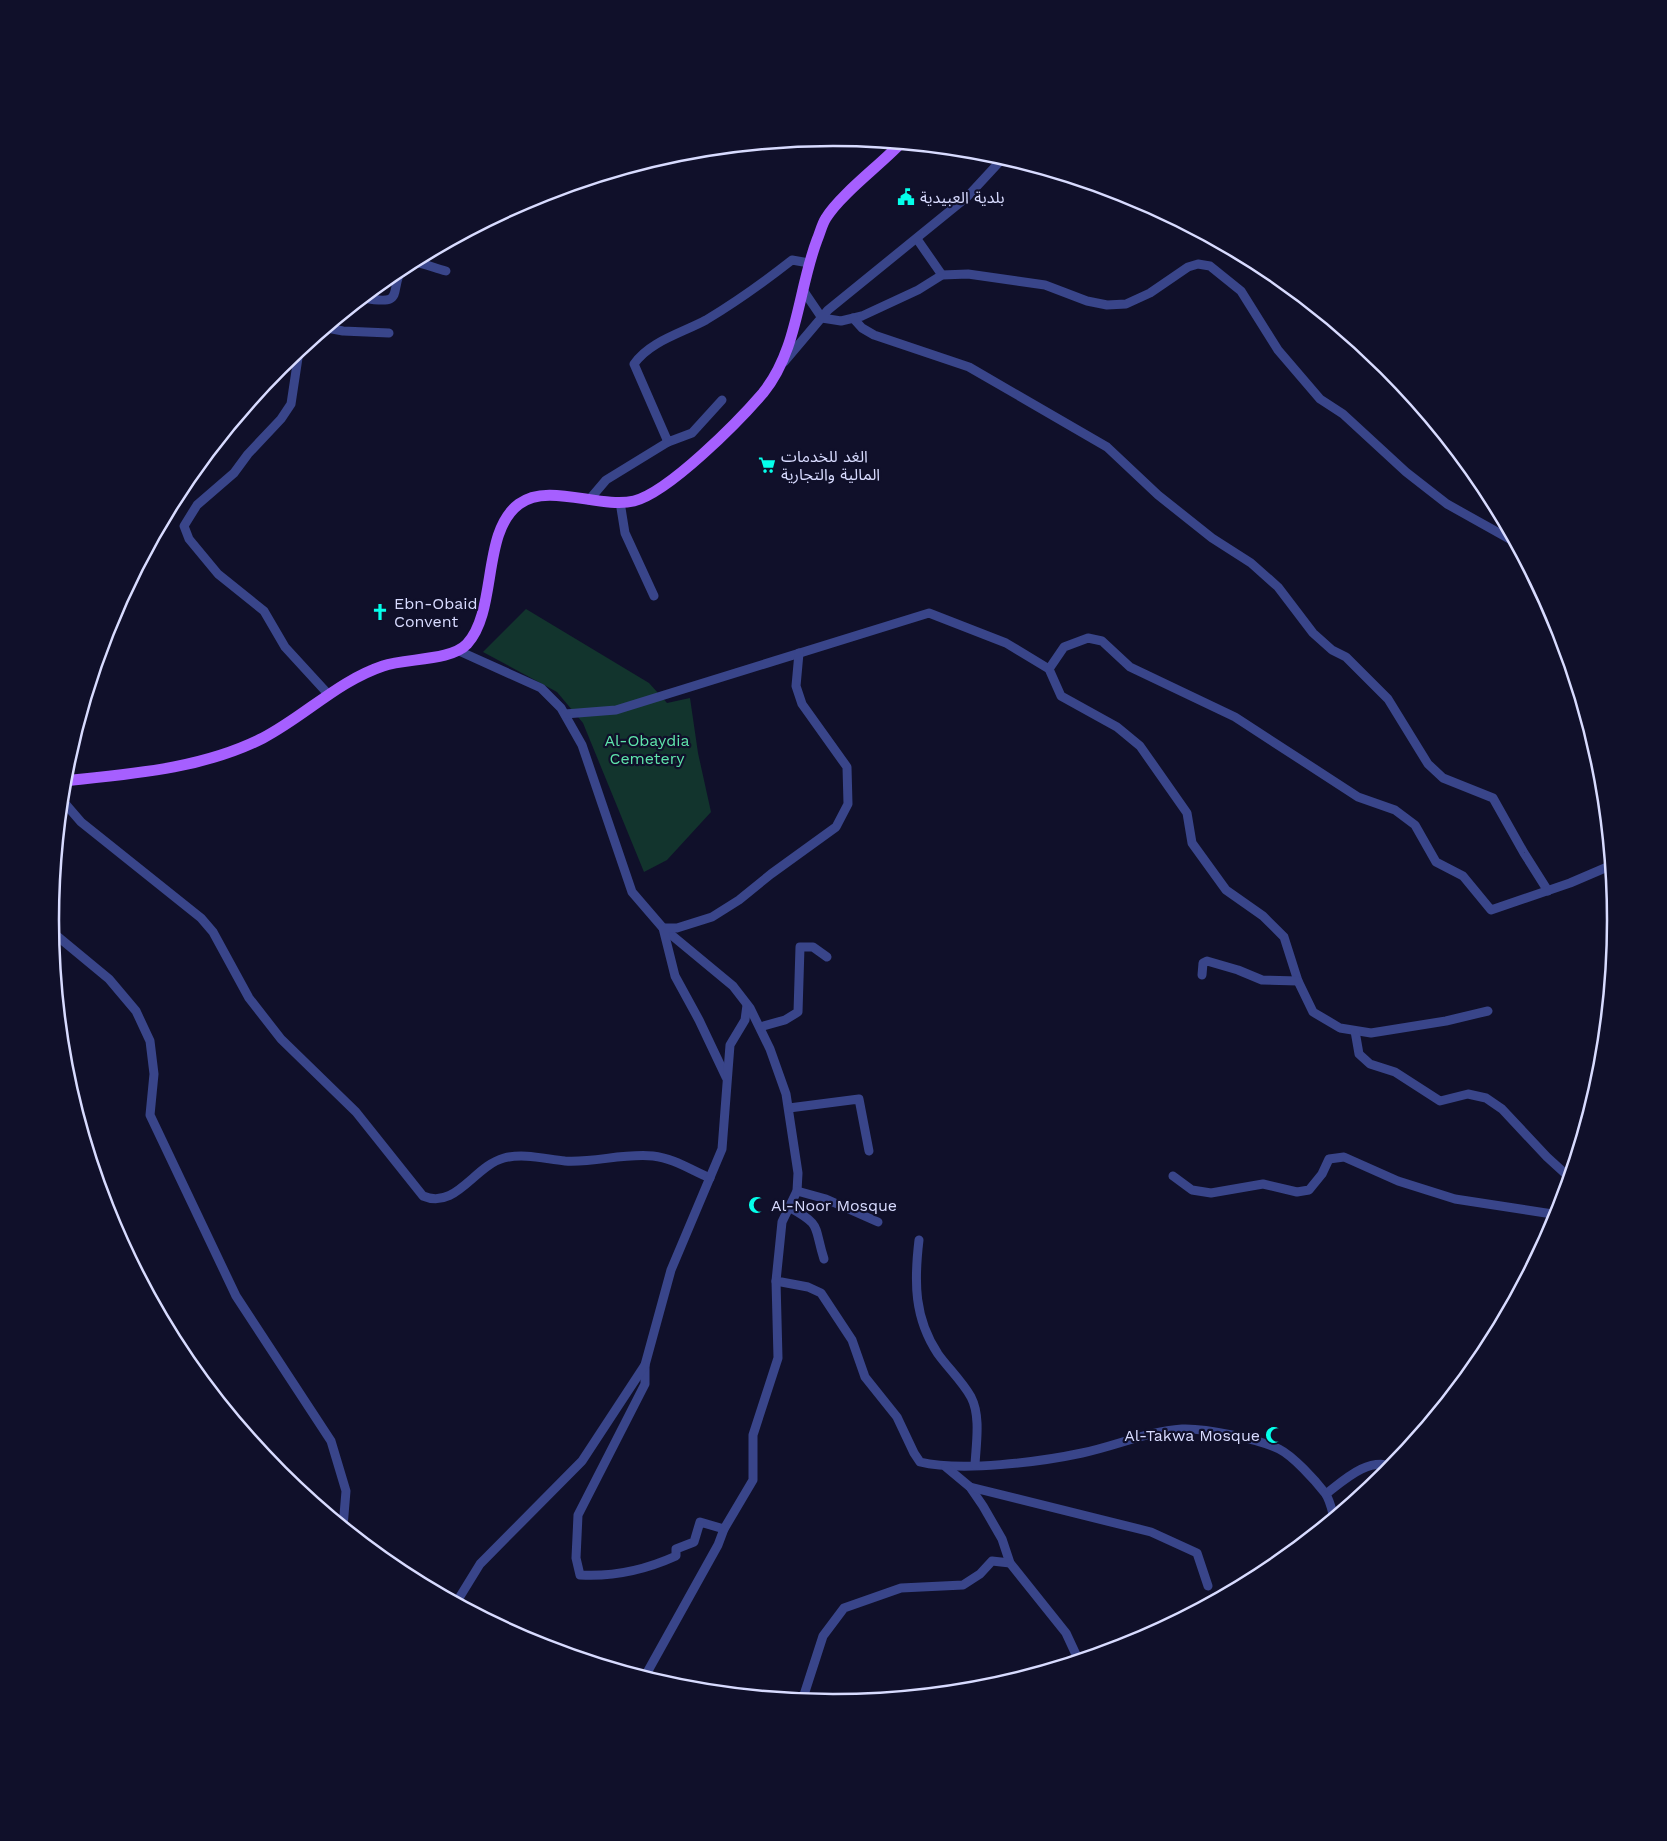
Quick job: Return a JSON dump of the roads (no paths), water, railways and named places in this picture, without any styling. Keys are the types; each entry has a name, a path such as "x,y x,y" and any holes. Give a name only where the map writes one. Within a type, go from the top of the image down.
{"main road":[{"path":"72,780 186,764 227,753 264,737 359,676 386,665 458,651 469,642 475,630 484,604 496,544 505,519 516,505 525,500 557,496 620,502 632,501 652,495 712,446 764,392 784,362 809,263 826,218 896,148"}],"street":[{"path":"784,362 822,318 967,197 998,164"},
{"path":"917,239 942,275"},
{"path":"668,442 634,364 642,352 704,321 740,299 792,260 809,263"},
{"path":"424,263 433,268 446,271"},
{"path":"803,290 822,318 841,321 853,318 918,290 942,275 968,274 1044,285 1087,301 1108,305 1126,304 1150,293 1188,267 1198,264 1210,266 1241,291 1278,350 1320,399 1343,414 1406,472 1448,504 1506,537"},
{"path":"371,299 384,301 392,298 397,292 399,279"},
{"path":"853,318 862,328 874,335 969,368 1108,447 1158,495 1212,538 1251,563 1278,587 1313,633 1332,650 1346,657 1388,699 1428,764 1443,778 1493,798 1548,891"},
{"path":"334,329 389,333"},
{"path":"297,362 291,404 281,419 248,454 234,473 197,505 184,526 189,539 218,574 264,611 285,647 329,694"},
{"path":"589,500 606,480 668,442 692,433 722,400"},
{"path":"620,502 625,533 654,596"},
{"path":"565,714 616,710 929,613 1006,643 1049,669 1062,696 1117,727 1140,746 1187,813 1192,843 1226,890 1263,916 1284,937 1298,982 1313,1012 1340,1028 1371,1033 1446,1021 1488,1010"},
{"path":"1049,669 1064,647 1088,638 1102,641 1130,667 1235,717 1358,798 1395,810 1415,825 1436,862 1463,876 1491,910 1548,891 1607,867"},
{"path":"458,651 541,688 552,697 565,714 582,745 632,892 663,928 733,986 747,1004 770,1049 789,1108 798,1172 797,1191 782,1222 776,1281 778,1358 753,1435 753,1480 724,1529 718,1544 647,1672"},
{"path":"663,928 678,928 712,917 739,900 771,874 836,827 848,804 847,767 802,704 796,686 799,653"},
{"path":"67,806 81,822 201,918 213,932 249,998 280,1040 356,1112 423,1196 435,1200 447,1198 492,1162 506,1157 520,1156 584,1161 652,1156 680,1164 710,1178"},
{"path":"663,928 675,976 700,1020 727,1079"},
{"path":"59,939 109,979 136,1011 150,1041 154,1074 150,1114 236,1296 331,1441 341,1468 346,1491 344,1520"},
{"path":"760,1027 785,1020 798,1012 800,947 813,947 827,957"},
{"path":"1202,975 1203,963 1207,961 1229,967 1262,980 1298,982"},
{"path":"724,1529 700,1522 694,1542 676,1549 676,1556 658,1564 631,1572 596,1576 580,1575 576,1558 578,1516 645,1384 645,1365 670,1270 722,1149 730,1045 745,1020 747,1004"},
{"path":"1355,1031 1359,1054 1370,1064 1395,1072 1440,1101 1468,1094 1486,1098 1502,1109 1566,1174"},
{"path":"789,1108 859,1099 869,1151"},
{"path":"1173,1176 1192,1190 1211,1193 1263,1184 1297,1192 1309,1190 1322,1174 1329,1159 1344,1157 1398,1181 1455,1199 1550,1214"},
{"path":"797,1191 826,1199 878,1222"},
{"path":"788,1207 811,1219 818,1230 824,1259"},
{"path":"919,1240 914,1277 921,1321 937,1353 971,1397 977,1424 975,1465"},
{"path":"776,1281 808,1287 821,1293 852,1340 865,1377 897,1417 920,1462 946,1467 1083,1453 1135,1438 1181,1429 1199,1430 1278,1448 1291,1457 1326,1494 1332,1513"},
{"path":"459,1598 480,1564 582,1461 645,1365"},
{"path":"1326,1494 1354,1474 1376,1464 1385,1464"},
{"path":"946,1467 970,1488 983,1506 1002,1539 1010,1563 1066,1633 1077,1656"},
{"path":"970,1488 1150,1532 1197,1553 1208,1586"},
{"path":"804,1694 824,1636 844,1608 901,1588 963,1585 980,1574 992,1561 1010,1563"}],"place":[{"name":"بلدية العبيدية","path":"906,197"},
{"name":"الغد للخدمات المالية والتجارية","path":"767,465"},
{"name":"Ebn-Obaid Convent","path":"380,612"},
{"name":"Al-Noor Mosque","path":"757,1205"},
{"name":"Al-Takwa Mosque","path":"1274,1435"}],"park label":[{"name":"Al-Obaydia Cemetery","path":"647,749"}]}
